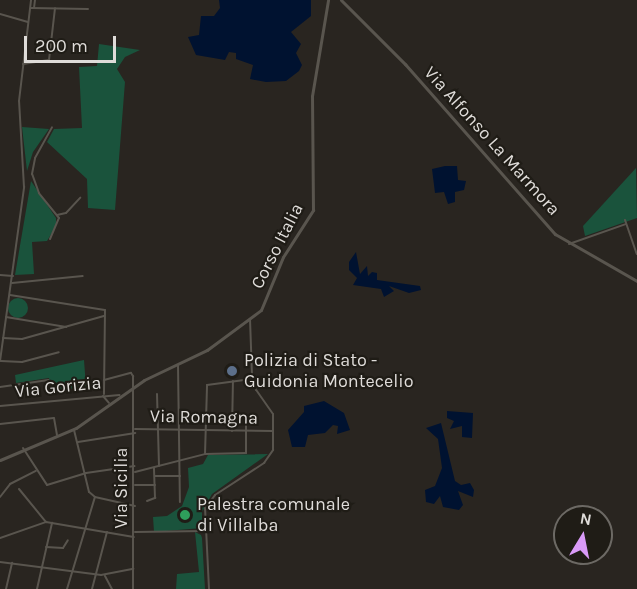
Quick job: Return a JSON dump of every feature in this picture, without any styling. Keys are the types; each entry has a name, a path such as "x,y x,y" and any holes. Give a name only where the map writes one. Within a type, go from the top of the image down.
{"street":[{"path":"31,0 19,110 24,179 0,361 20,362 60,352"},
{"path":"34,8 35,0"},
{"name":"Corso Italia","path":"0,460 23,448 74,429 119,395 207,350 262,309 283,257 313,213 312,96 328,0"},
{"name":"Via Alfonso La Marmora","path":"341,0 374,30 515,190 569,244 637,281"},
{"path":"30,8 88,9"},
{"path":"23,64 49,60 55,8"},
{"path":"0,14 28,22"},
{"path":"50,239 58,225 57,215 32,178 35,158 52,127"},
{"path":"24,179 32,178"},
{"path":"57,215 66,213 80,198"},
{"path":"625,220 637,254"},
{"path":"569,244 626,224"},
{"path":"0,275 13,276"},
{"path":"12,283 83,276"},
{"path":"10,295 105,310 104,395 109,403"},
{"path":"3,338 19,340 105,316"},
{"path":"6,317 67,327"},
{"path":"209,589 204,531 208,503 268,460 274,431 272,413 252,379 249,319"},
{"path":"178,365 181,430 180,502"},
{"path":"104,381 131,373 135,386"},
{"path":"205,454 207,388 210,383 252,379"},
{"path":"0,387 48,380"},
{"path":"232,431 233,381"},
{"name":"Via Sicilia","path":"133,589 135,386"},
{"path":"125,392 135,400"},
{"path":"157,394 159,466"},
{"name":"Via Gorizia","path":"0,406 119,395"},
{"path":"0,424 54,418 57,435"},
{"path":"135,472 205,454 246,453 246,424"},
{"path":"74,429 90,493 95,498 135,506"},
{"name":"Via Romagna","path":"135,429 274,431"},
{"name":"Via Romagna","path":"77,442 135,434"},
{"path":"23,448 46,485 86,472 135,466"},
{"path":"147,501 155,499 154,467"},
{"path":"0,496 9,485 36,471"},
{"path":"155,476 180,476"},
{"path":"135,485 155,485"},
{"path":"19,489 46,522 135,538"},
{"path":"67,589 95,498"},
{"path":"0,538 46,522"},
{"path":"37,589 52,524"},
{"path":"135,532 204,531"},
{"path":"93,589 107,532"},
{"path":"46,547 63,548 68,540"},
{"path":"0,562 97,575 134,569"},
{"path":"6,589 12,563"},
{"path":"105,575 112,589"}],"green space":[{"path":"99,44 140,50 125,57 117,69 125,82 115,210 88,208 87,179 47,142 54,129 82,128 79,67 97,66"},
{"path":"22,127 49,129 33,152 27,171"},
{"path":"636,168 637,218 585,236 583,226"},
{"path":"31,181 56,218 56,226 47,241 32,242 34,274 15,275"},
{"path":"18,298 25,301 28,308 25,315 18,318 11,315 8,308 11,301"},
{"path":"84,360 86,387 50,391 49,378 16,383 15,375"},
{"path":"268,454 212,494 202,512 202,528 154,532 153,517 167,516 182,506 189,487 188,468 203,464 208,455"},
{"path":"195,532 202,538 205,589 176,589 177,574 199,572"}],"water":[{"path":"219,0 311,0 311,16 291,32 301,44 296,53 302,65 299,71 286,81 266,82 250,79 253,65 236,59 236,53 229,52 225,60 196,55 188,37 199,35 201,16 214,16 220,8"},
{"path":"457,166 458,180 466,181 464,190 455,192 455,202 448,204 444,192 435,193 432,169"},
{"path":"356,252 360,274 367,266 368,276 372,272 377,273 377,280 420,286 421,290 409,293 389,286 394,291 384,297 381,289 353,285 357,278 349,270 349,262"},
{"path":"324,401 344,413 350,430 337,434 338,426 333,425 325,433 308,435 305,447 292,447 288,430 304,412 304,406"},
{"path":"447,411 473,413 472,438 462,437 462,426 450,429 454,421 447,418"},
{"path":"441,423 455,481 461,485 470,483 474,490 473,497 458,491 463,505 459,510 443,507 440,496 434,504 426,502 425,490 435,486 442,468 438,439 426,428"}],"place":[{"name":"Polizia di Stato - Guidonia Montecelio","path":"232,371"},
{"name":"Palestra comunale di Villalba","path":"185,515"}]}
